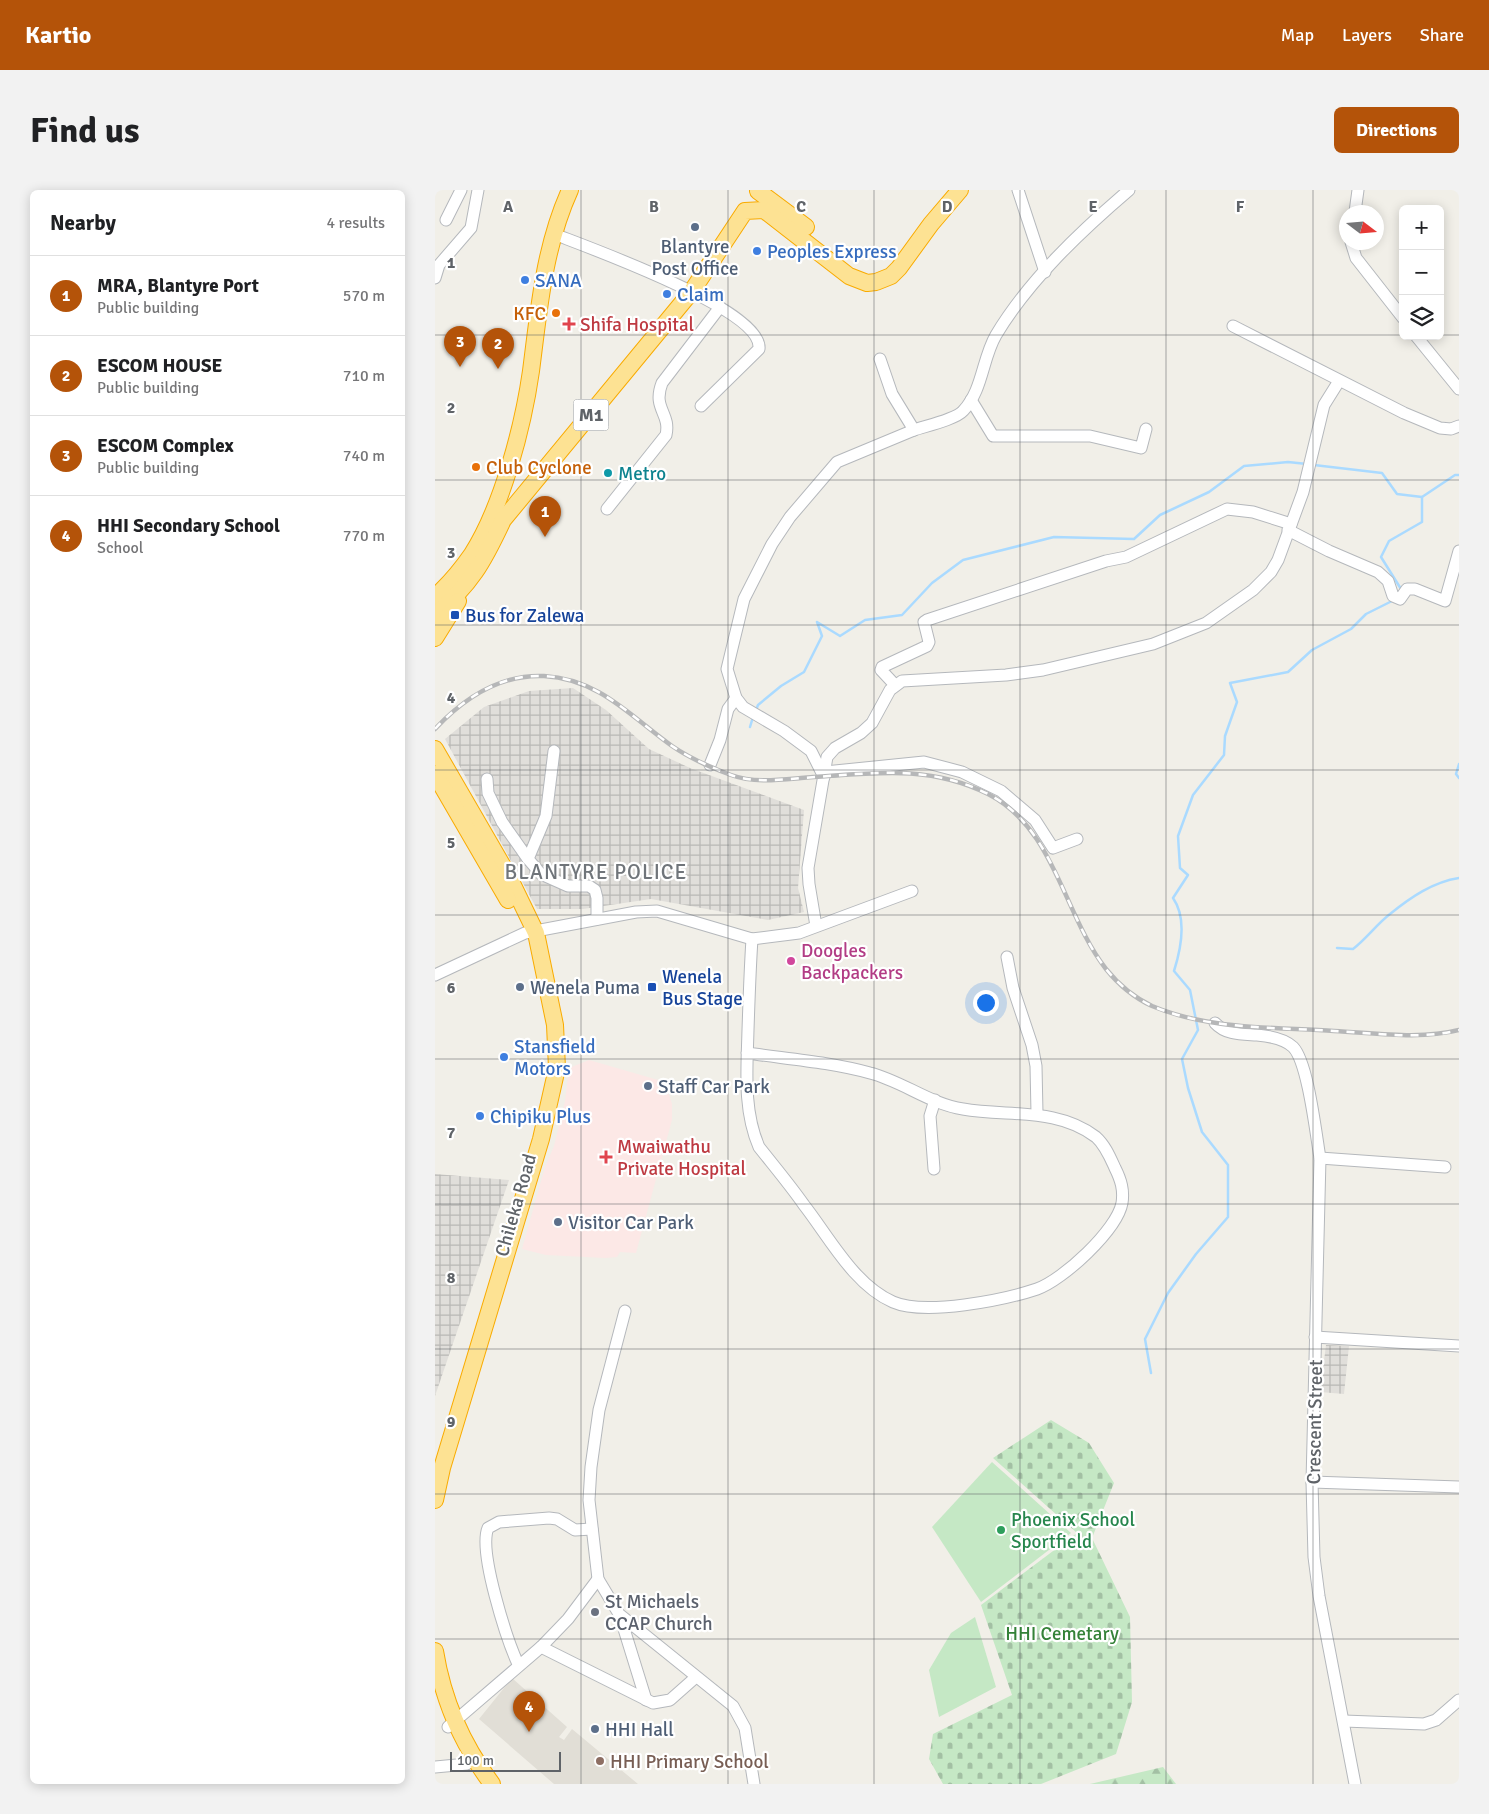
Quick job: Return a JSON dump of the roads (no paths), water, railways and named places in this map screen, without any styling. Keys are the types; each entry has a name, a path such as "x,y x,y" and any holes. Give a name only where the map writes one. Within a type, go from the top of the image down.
{"highway":[{"path":"435,598 463,567 479,543 500,491 519,434 531,373 539,296 554,234 570,190"},
{"path":"758,190 775,201 845,260 861,270 869,272 883,270 890,266 921,232 931,224 960,190"},
{"path":"745,211 763,210 849,276 867,283 883,280 899,268 925,236 931,224"},
{"name":"M1","path":"435,615 468,584 486,556 503,520 693,291 745,211"},
{"path":"435,638 468,584"},
{"path":"435,749 508,875 530,933 555,1025 557,1068 541,1138 442,1468 435,1500"},
{"path":"435,774 530,933"},
{"name":"Chileka Road","path":"435,1473 537,1128 548,1083 549,1022 530,933"},
{"path":"435,1651 451,1725 493,1784"},
{"path":"435,1685 467,1764 480,1784"}],"street":[{"path":"447,220 461,190"},
{"path":"435,278 439,265 471,228 479,190"},
{"path":"745,211 758,190"},
{"path":"1018,190 1045,272"},
{"path":"824,774 811,751 785,731 743,707 736,698 727,669 744,599 772,544 790,517 837,462 914,430 962,414 979,386 994,337 1025,292 1091,224 1129,190"},
{"path":"1356,205 1358,190"},
{"path":"554,234 693,291 742,322 757,338 759,349 701,406"},
{"path":"1354,250 1356,258 1399,313"},
{"path":"607,509 667,435 668,427 658,401 660,388 720,307"},
{"path":"1233,326 1339,381 1440,428 1451,429 1459,426"},
{"path":"1419,340 1459,389"},
{"path":"880,359 892,394 914,430"},
{"path":"816,926 808,868 827,757 831,752 861,733 872,723 895,685 902,681 916,679 997,676 1043,670 1153,644 1183,634 1206,623 1262,583 1278,560 1308,474 1324,405 1339,381"},
{"path":"971,400 993,436 1089,436 1141,448 1146,430"},
{"path":"895,685 881,670 882,667 927,646 929,642 924,622 927,620 1106,561 1127,557 1227,509 1253,512 1289,527 1329,551 1378,572 1388,581 1393,596 1400,599 1407,589 1415,589 1445,601 1459,551"},
{"path":"710,765 720,740 728,709 736,698"},
{"path":"528,860 546,816 554,751"},
{"path":"824,774 924,762 962,772 1001,790 1035,820 1053,848 1077,839"},
{"path":"487,779 488,793 502,822 528,860 541,874 568,886 589,886 595,890 597,919"},
{"path":"435,975 530,933 597,919 657,911 751,939 799,933 912,891"},
{"path":"747,1053 869,1072 964,1110 1037,1114 1086,1131 1098,1138 1108,1152 1122,1183 1122,1204 1116,1220 1082,1259 1039,1288 956,1306 911,1308 893,1302 875,1291 859,1276 759,1147 751,1128 747,1103 747,1053 751,939"},
{"path":"1007,957 1013,988 1034,1052 1037,1114"},
{"name":"Crescent Street","path":"1215,1023 1220,1029 1238,1034 1274,1038 1293,1046 1300,1058 1320,1158 1312,1518 1316,1576 1355,1784"},
{"path":"934,1169 930,1116 935,1100"},
{"path":"1320,1158 1445,1167"},
{"path":"625,1312 597,1419 589,1500 598,1579 619,1614 646,1700"},
{"path":"1315,1337 1459,1346"},
{"path":"1312,1482 1459,1487"},
{"path":"517,1664 504,1628 485,1547 488,1528 499,1522 549,1518 557,1519 575,1530 592,1529"},
{"path":"451,1725 517,1664 541,1646 568,1619 598,1579"},
{"path":"619,1614 696,1677 723,1696 739,1715 745,1728 749,1745 754,1784"},
{"path":"541,1646 646,1700 662,1703 670,1700 696,1677"},
{"path":"1344,1721 1424,1724 1436,1720 1458,1702"},
{"path":"435,1767 467,1764"}],"waterway":[{"path":"756,710 758,705 781,686 804,672 822,636 817,622 840,636 865,620 902,615 932,583 963,560 1054,537 1134,539 1160,515 1209,492 1244,466 1288,462 1307,464"},
{"path":"1314,465 1382,473 1397,494 1422,497 1455,475 1459,475"},
{"path":"1401,589 1381,557 1389,541 1422,522 1422,497"},
{"path":"1151,1373 1145,1339 1168,1293 1196,1254 1228,1217 1228,1165 1202,1132 1188,1088 1182,1059 1198,1030 1190,990 1174,971 1179,953 1181,924 1180,915 1173,898 1188,875 1180,868 1178,836 1193,795 1224,755 1225,736 1237,702 1230,683 1288,672 1312,650 1351,629 1366,614 1394,600"},
{"path":"750,727 753,717"},
{"path":"1459,764 1456,774 1459,778"},
{"path":"1337,948 1353,949 1385,918 1414,896 1440,883 1459,878"}],"railway":[{"path":"435,729 458,707 484,690 512,679 544,676 581,684 598,692 628,711 678,750 708,766 739,778 775,780 850,774 896,773 919,774 965,784 988,794 1011,809 1029,828 1056,874 1091,947 1106,969 1127,990 1152,1006 1196,1019 1242,1026 1397,1035 1429,1035 1459,1030"}],"place":[{"name":"Blantyre Post Office","path":"695,227"},
{"name":"Peoples Express","path":"757,251"},
{"name":"SANA","path":"525,280"},
{"name":"Claim","path":"667,294"},
{"name":"KFC","path":"556,313"},
{"name":"Shifa Hospital","path":"569,324"},
{"name":"ESCOM Complex","path":"460,367"},
{"name":"ESCOM HOUSE","path":"498,369"},
{"name":"Club Cyclone","path":"476,467"},
{"name":"Metro","path":"608,473"},
{"name":"MRA, Blantyre Port","path":"545,537"},
{"name":"Bus for Zalewa","path":"455,615"},
{"name":"Doogles Backpackers","path":"791,961"},
{"name":"Wenela Puma","path":"520,987"},
{"name":"Wenela Bus Stage","path":"652,987"},
{"name":"Stansfield Motors","path":"504,1057"},
{"name":"Staff Car Park","path":"648,1086"},
{"name":"Chipiku Plus","path":"480,1116"},
{"name":"Mwaiwathu Private Hospital","path":"606,1157"},
{"name":"Visitor Car Park","path":"558,1222"},
{"name":"Phoenix School Sportfield","path":"1001,1530"},
{"name":"St Michaels CCAP Church","path":"595,1612"},
{"name":"HHI Hall","path":"595,1729"},
{"name":"HHI Secondary School","path":"529,1732"},
{"name":"HHI Primary School","path":"600,1761"}],"district":[{"name":"BLANTYRE POLICE","path":"596,872"}],"park label":[{"name":"HHI Cemetary","path":"1062,1633"}]}
